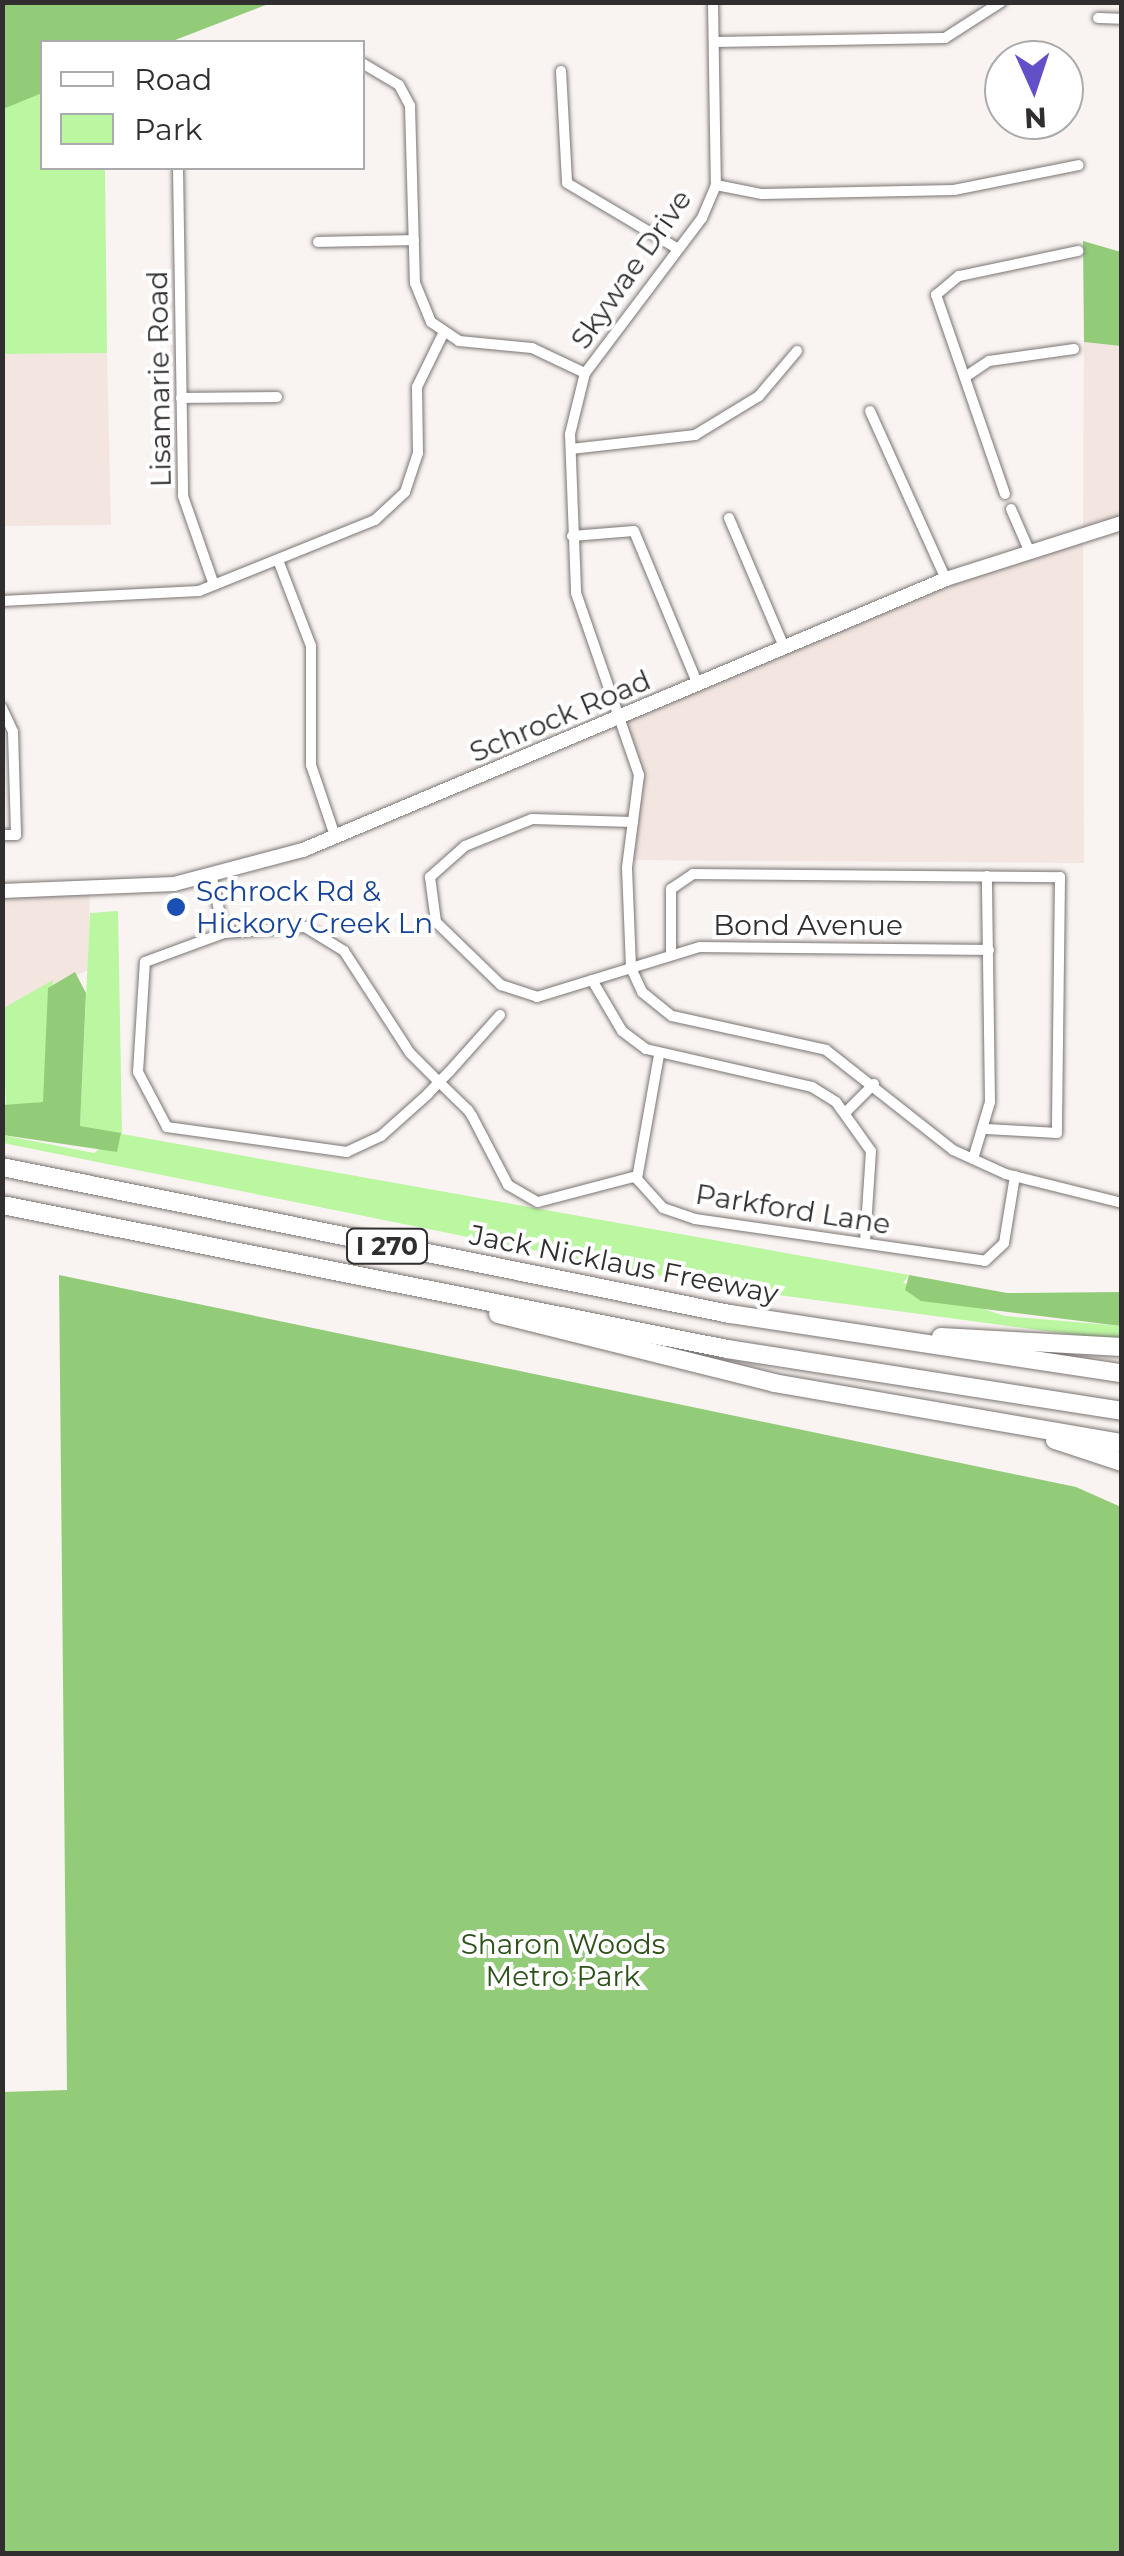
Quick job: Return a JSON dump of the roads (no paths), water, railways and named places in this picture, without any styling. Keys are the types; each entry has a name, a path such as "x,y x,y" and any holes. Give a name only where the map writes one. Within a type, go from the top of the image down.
{"highway":[{"name":"Jack Nicklaus Freeway","path":"2,1167 771,1320 1122,1373"},
{"name":"I 270","path":"2,1206 837,1369 1122,1411"},
{"path":"387,1281 685,1364 1122,1442"},
{"path":"771,1320 1122,1348"},
{"path":"968,1417 1122,1462"}],"main road":[{"name":"Schrock Road","path":"2,891 212,878 335,836 946,579 1028,548 1122,523"}],"street":[{"name":"Skywae Drive","path":"631,968 634,822 640,775 576,593 570,449 585,373 678,248 716,185 713,2"},
{"path":"715,42 945,38 1001,2"},
{"path":"1098,18 1122,19"},
{"path":"365,64 381,69 410,106 420,304 442,334 532,348 585,373"},
{"path":"561,71 567,183 678,248"},
{"path":"716,185 762,194 954,190 1079,165"},
{"name":"Lisamarie Road","path":"178,170 183,496 214,585"},
{"path":"318,242 414,240"},
{"path":"1004,494 935,302 940,290 959,276 1078,251"},
{"path":"2,601 154,599 214,585 375,520 405,492 418,453 417,388 442,334"},
{"path":"965,377 989,361 1074,349"},
{"path":"570,449 695,435 759,396 797,351"},
{"path":"181,398 278,397"},
{"path":"870,411 946,579"},
{"path":"1010,509 1028,548"},
{"path":"729,518 784,647"},
{"path":"572,536 634,531 698,684"},
{"path":"278,560 311,646 311,765 335,836"},
{"path":"2,708 14,732 16,835 2,835"},
{"path":"634,822 532,820 465,846 430,877 436,922 501,985 537,996 631,968 642,992 672,1016 826,1050 974,1159 1015,1176 1122,1203"},
{"path":"671,954 671,889 693,874 1060,876 1057,1133 988,1130"},
{"path":"974,1159 988,1130 987,876"},
{"path":"212,878 224,933"},
{"path":"500,1015 439,1082 380,1136 346,1152 167,1127 138,1072 138,979 145,962 196,940 259,925 327,934 439,1082 472,1116 500,1178 538,1202 636,1176 659,1055"},
{"name":"Bond Avenue","path":"631,968 671,954 728,946 989,950"},
{"path":"592,980 622,1032 659,1055 812,1087 845,1112 871,1151 865,1242"},
{"path":"845,1112 874,1084"},
{"name":"Parkford Lane","path":"636,1176 663,1208 695,1220 994,1258 1015,1176"}],"place":[{"name":"Schrock Rd & Hickory Creek Ln","path":"176,907"}],"park label":[{"name":"Sharon Woods Metro Park","path":"563,1960"}]}
